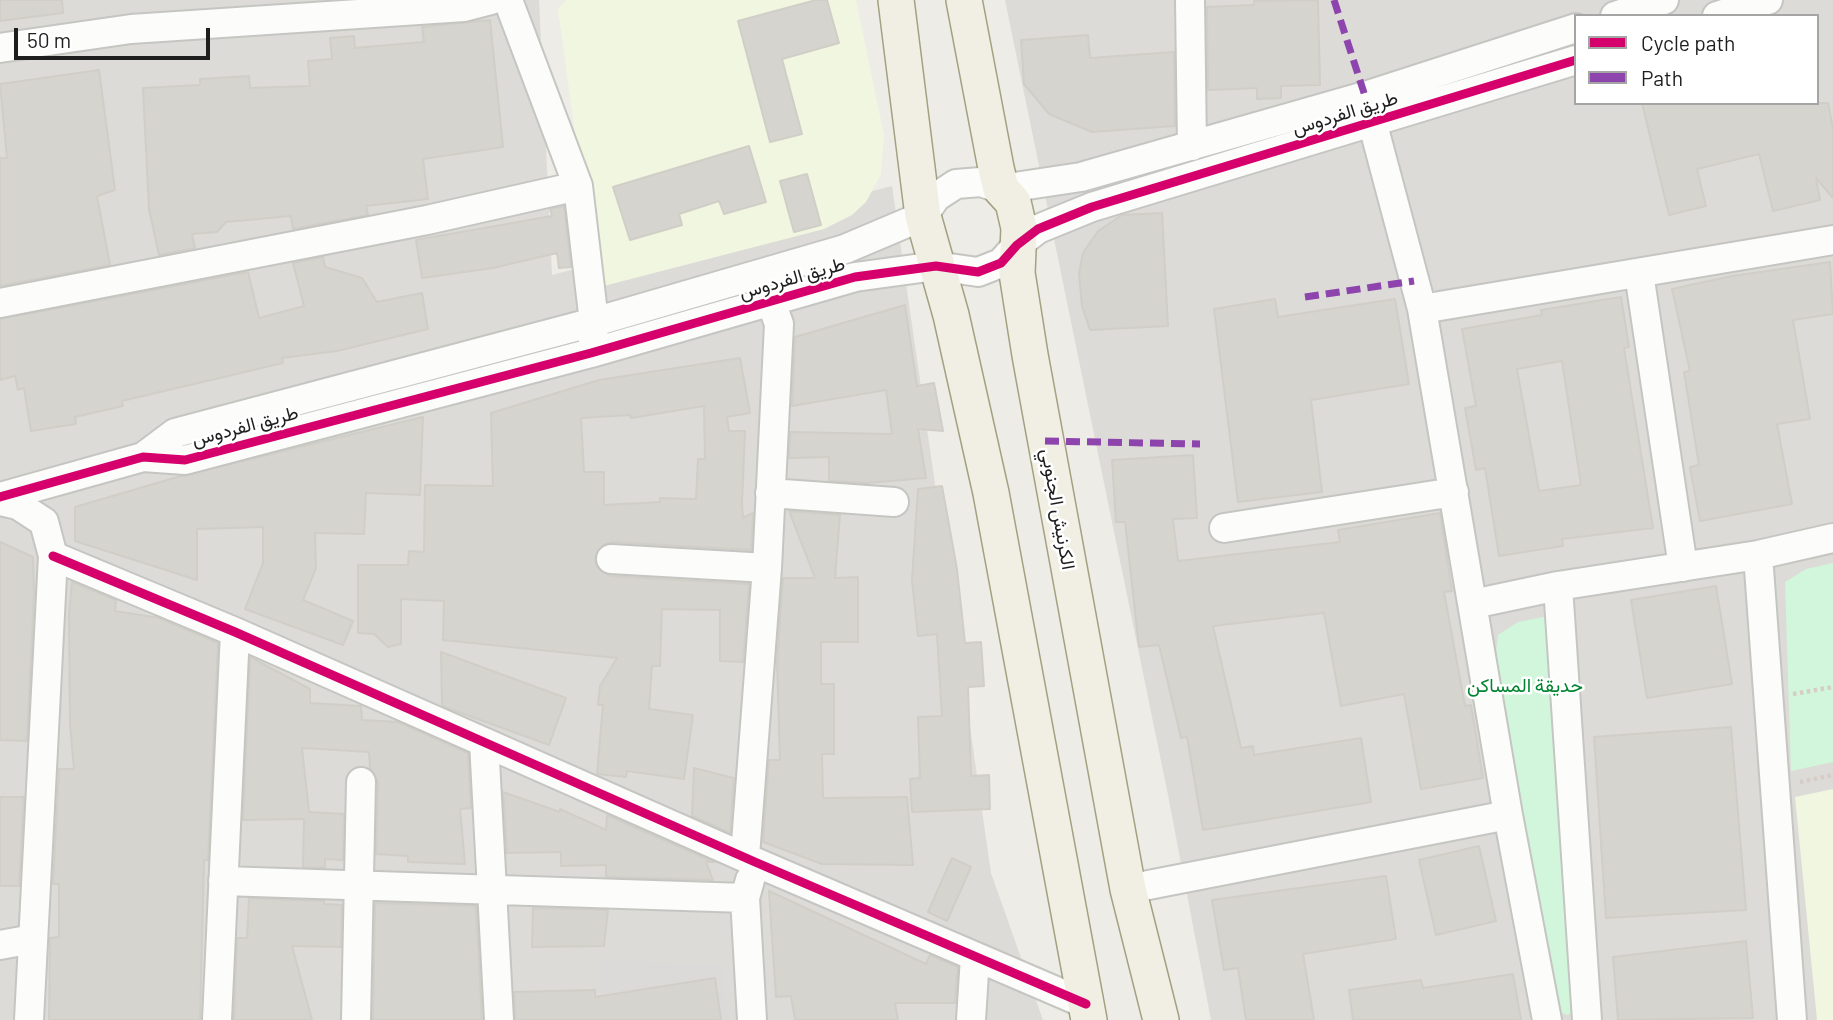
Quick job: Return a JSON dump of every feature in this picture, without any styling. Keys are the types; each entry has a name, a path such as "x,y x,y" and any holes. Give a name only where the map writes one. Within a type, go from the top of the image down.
{"main road":[{"path":"896,0 923,216 951,315 990,492 1088,1012"},
{"name":"الكرنيش الجنوبي","path":"964,0 1001,189 1013,202 1019,228 1017,273 1030,355 1128,889 1161,1020"}],"street":[{"path":"0,48 131,29 464,7 491,0"},
{"path":"508,0 578,186 594,322 592,353"},
{"path":"1190,0 1192,146"},
{"path":"1621,14 1664,0"},
{"path":"1723,14 1768,0"},
{"name":"طريق الفردوس","path":"143,457 174,433 594,322 845,249 923,216 936,197 956,184 981,182 1001,189 1081,177 1366,96 1574,29"},
{"name":"طريق الفردوس","path":"0,499 143,457 185,460 592,353 855,277 936,266 978,272 1001,262 1038,229 1092,207 1574,61"},
{"path":"1366,96 1422,309 1508,815 1547,1020"},
{"path":"0,303 427,220 578,186"},
{"path":"1422,309 1833,240"},
{"path":"1639,273 1683,567"},
{"path":"752,1020 745,898 750,859 779,324 771,302"},
{"path":"1224,528 1454,492"},
{"path":"771,494 894,502"},
{"path":"0,499 18,505 44,523 53,556 29,1020"},
{"path":"1473,604 1558,586 1758,555 1833,538"},
{"path":"1758,555 1792,1020"},
{"path":"53,556 235,632 975,957 1088,1012"},
{"path":"611,559 767,568"},
{"path":"1558,586 1587,1020"},
{"path":"217,1020 235,632"},
{"path":"484,742 499,1020"},
{"path":"356,1020 361,782"},
{"path":"1128,889 1508,815"},
{"path":"223,881 745,898"},
{"path":"0,945 33,939"},
{"path":"971,1020 975,957"}],"path":[{"path":"1767,699 1833,687"}],"shaded area":[{"path":"0,0 539,0 552,275 892,186 991,873 1043,1020 0,1020"},
{"path":"566,0 856,0 884,135 881,174 866,202 852,215 824,229 596,288 558,9"},
{"path":"1005,0 1833,0 1833,1020 1211,1020 1167,790"},
{"path":"1833,789 1833,1020 1817,1020 1795,797"},
{"path":"599,959 722,966 729,1020 603,1020"}],"green space":[{"path":"1833,563 1833,762 1791,771 1785,582 1806,569"},
{"name":"حديقة المساكن","path":"1549,616 1576,1008 1568,1015 1559,1012 1494,671 1498,635 1518,622"}],"building":[{"path":"0,0 62,0 63,13 0,21"},
{"path":"816,0 827,0 839,43 782,59 802,134 770,142 738,21"},
{"path":"1318,0 1320,85 1281,86 1281,98 1257,99 1257,88 1208,90 1207,7 1254,5 1254,1"},
{"path":"490,20 503,147 423,159 428,199 366,206 368,215 293,229 291,216 226,222 217,232 192,234 195,248 159,255 149,209 143,88 200,85 200,79 249,76 250,88 310,86 308,61 332,59 330,38 354,36 355,48 424,42 422,27"},
{"path":"1088,35 1090,58 1174,52 1175,126 1092,132 1049,114 1024,84 1021,40"},
{"path":"99,70 115,190 97,196 110,265 0,286 0,158 7,158 0,84"},
{"path":"1828,103 1833,128 1833,198 1816,178 1820,200 1773,211 1759,154 1697,169 1706,206 1669,215 1642,105"},
{"path":"749,146 766,202 724,214 719,201 679,214 682,225 630,240 613,187"},
{"path":"807,174 821,225 794,232 780,181"},
{"path":"564,206 571,267 559,268 557,253 493,268 422,278 416,240 552,216 550,209"},
{"path":"1162,213 1168,326 1090,330 1082,306 1079,274 1083,253 1098,231 1122,215"},
{"path":"323,257 325,267 362,278 377,302 422,293 428,329 337,351 282,358 283,363 122,401 123,406 75,417 76,424 31,431 24,388 18,390 15,376 0,380 0,319 248,272 259,318 304,306 293,263"},
{"path":"1830,262 1833,314 1793,320 1810,419 1777,424 1792,504 1700,521 1690,467 1699,465 1684,372 1690,371 1672,289 1732,276"},
{"path":"1621,297 1629,347 1624,348 1653,528 1562,539 1563,546 1499,556 1485,468 1476,470 1465,408 1476,406 1462,329 1542,315 1541,310","holes":["1562,361 1581,485 1539,491 1517,369"]},
{"path":"1275,299 1278,317 1395,299 1409,384 1311,400 1322,492 1238,502 1214,309"},
{"path":"905,305 917,386 934,383 943,431 918,429 926,478 866,483 829,481 829,457 789,458 790,432 892,434 886,390 792,406 795,337"},
{"path":"740,358 750,413 727,417 729,431 745,431 742,503 743,518 753,513 751,550 612,542 603,545 595,557 597,567 610,576 749,584 743,662 720,661 720,610 662,609 660,666 652,666 649,709 693,715 684,779 627,771 626,777 597,774 603,705 598,705 600,686 617,658 443,640 444,601 401,599 401,644 388,647 374,634 358,633 358,565 408,565 409,551 424,552 425,485 493,486 491,413 599,380","holes":["704,406 705,459 698,459 696,499 660,498 660,502 604,505 604,472 584,472 581,418 630,415 631,418"]},
{"path":"423,417 420,495 366,493 364,534 315,533 316,568 303,600 353,621 343,645 245,609 263,563 263,527 197,529 197,580 75,541 75,507 181,476"},
{"path":"1193,455 1197,518 1173,519 1178,561 1340,542 1338,530 1440,513 1452,591 1444,592 1465,706 1471,705 1483,778 1421,789 1404,694 1341,706 1324,613 1213,626 1241,748 1253,746 1254,755 1361,738 1371,802 1203,830 1187,737 1181,738 1159,645 1139,647 1125,522 1116,522 1112,460"},
{"path":"942,486 957,569 965,643 981,642 984,686 968,687 971,776 989,775 990,809 912,812 910,779 920,778 918,717 942,716 937,634 918,636 912,580 918,489"},
{"path":"789,511 840,515 835,578 858,577 858,642 821,642 821,684 834,684 834,754 822,754 823,798 907,797 913,865 822,864 763,842 769,760 780,760 777,662 783,578 815,578"},
{"path":"0,542 33,557 34,593 27,741 0,740"},
{"path":"72,582 116,600 115,611 159,618 218,643 208,860 204,860 200,1020 49,1020 50,938 59,937 59,884 53,884 59,769 74,769 70,724 69,615"},
{"path":"1716,586 1732,684 1647,698 1631,600"},
{"path":"441,652 566,698 549,745 442,706"},
{"path":"250,657 310,689 310,703 361,706 362,720 398,722 468,753 471,808 460,809 465,864 408,862 408,856 376,854 378,782 370,768 369,752 302,748 309,812 344,814 343,860 325,859 325,868 303,867 304,819 243,820"},
{"path":"1731,727 1746,910 1606,918 1594,737"},
{"path":"694,768 734,778 730,833 692,816"},
{"path":"503,792 560,812 560,809 606,830 607,815 714,862 706,862 713,880 606,877 606,865 561,866 561,852 507,853"},
{"path":"0,797 24,797 19,886 0,886"},
{"path":"1479,846 1496,921 1436,935 1419,860"},
{"path":"952,858 971,867 947,921 928,912"},
{"path":"1386,876 1396,939 1303,954 1314,1020 1246,1020 1238,968 1224,970 1212,900"},
{"path":"769,891 926,964 930,955 958,967 955,1003 895,1003 898,1020 795,1020 791,996 776,997"},
{"path":"249,898 324,901 324,904 342,905 341,947 292,946 312,1020 234,1020 237,938 247,938"},
{"path":"375,903 476,906 482,1020 373,1020"},
{"path":"533,908 608,910 604,946 532,947"},
{"path":"1746,941 1753,1018 1618,1020 1613,957"},
{"path":"1513,974 1521,1020 1353,1020 1349,990 1421,980 1423,988"},
{"path":"715,978 721,1020 515,1020 514,992 595,990 595,997"}],"marked path":[{"path":"1334,0 1365,96"},
{"path":"1305,297 1414,281"},
{"path":"1045,441 1200,444"}],"cycle path":[{"path":"0,497 143,457 185,460 591,353 855,277 936,266 978,272 1001,263 1017,245 1038,229 1092,207 1574,61"},
{"path":"53,556 235,632 755,862 1086,1004"}]}
